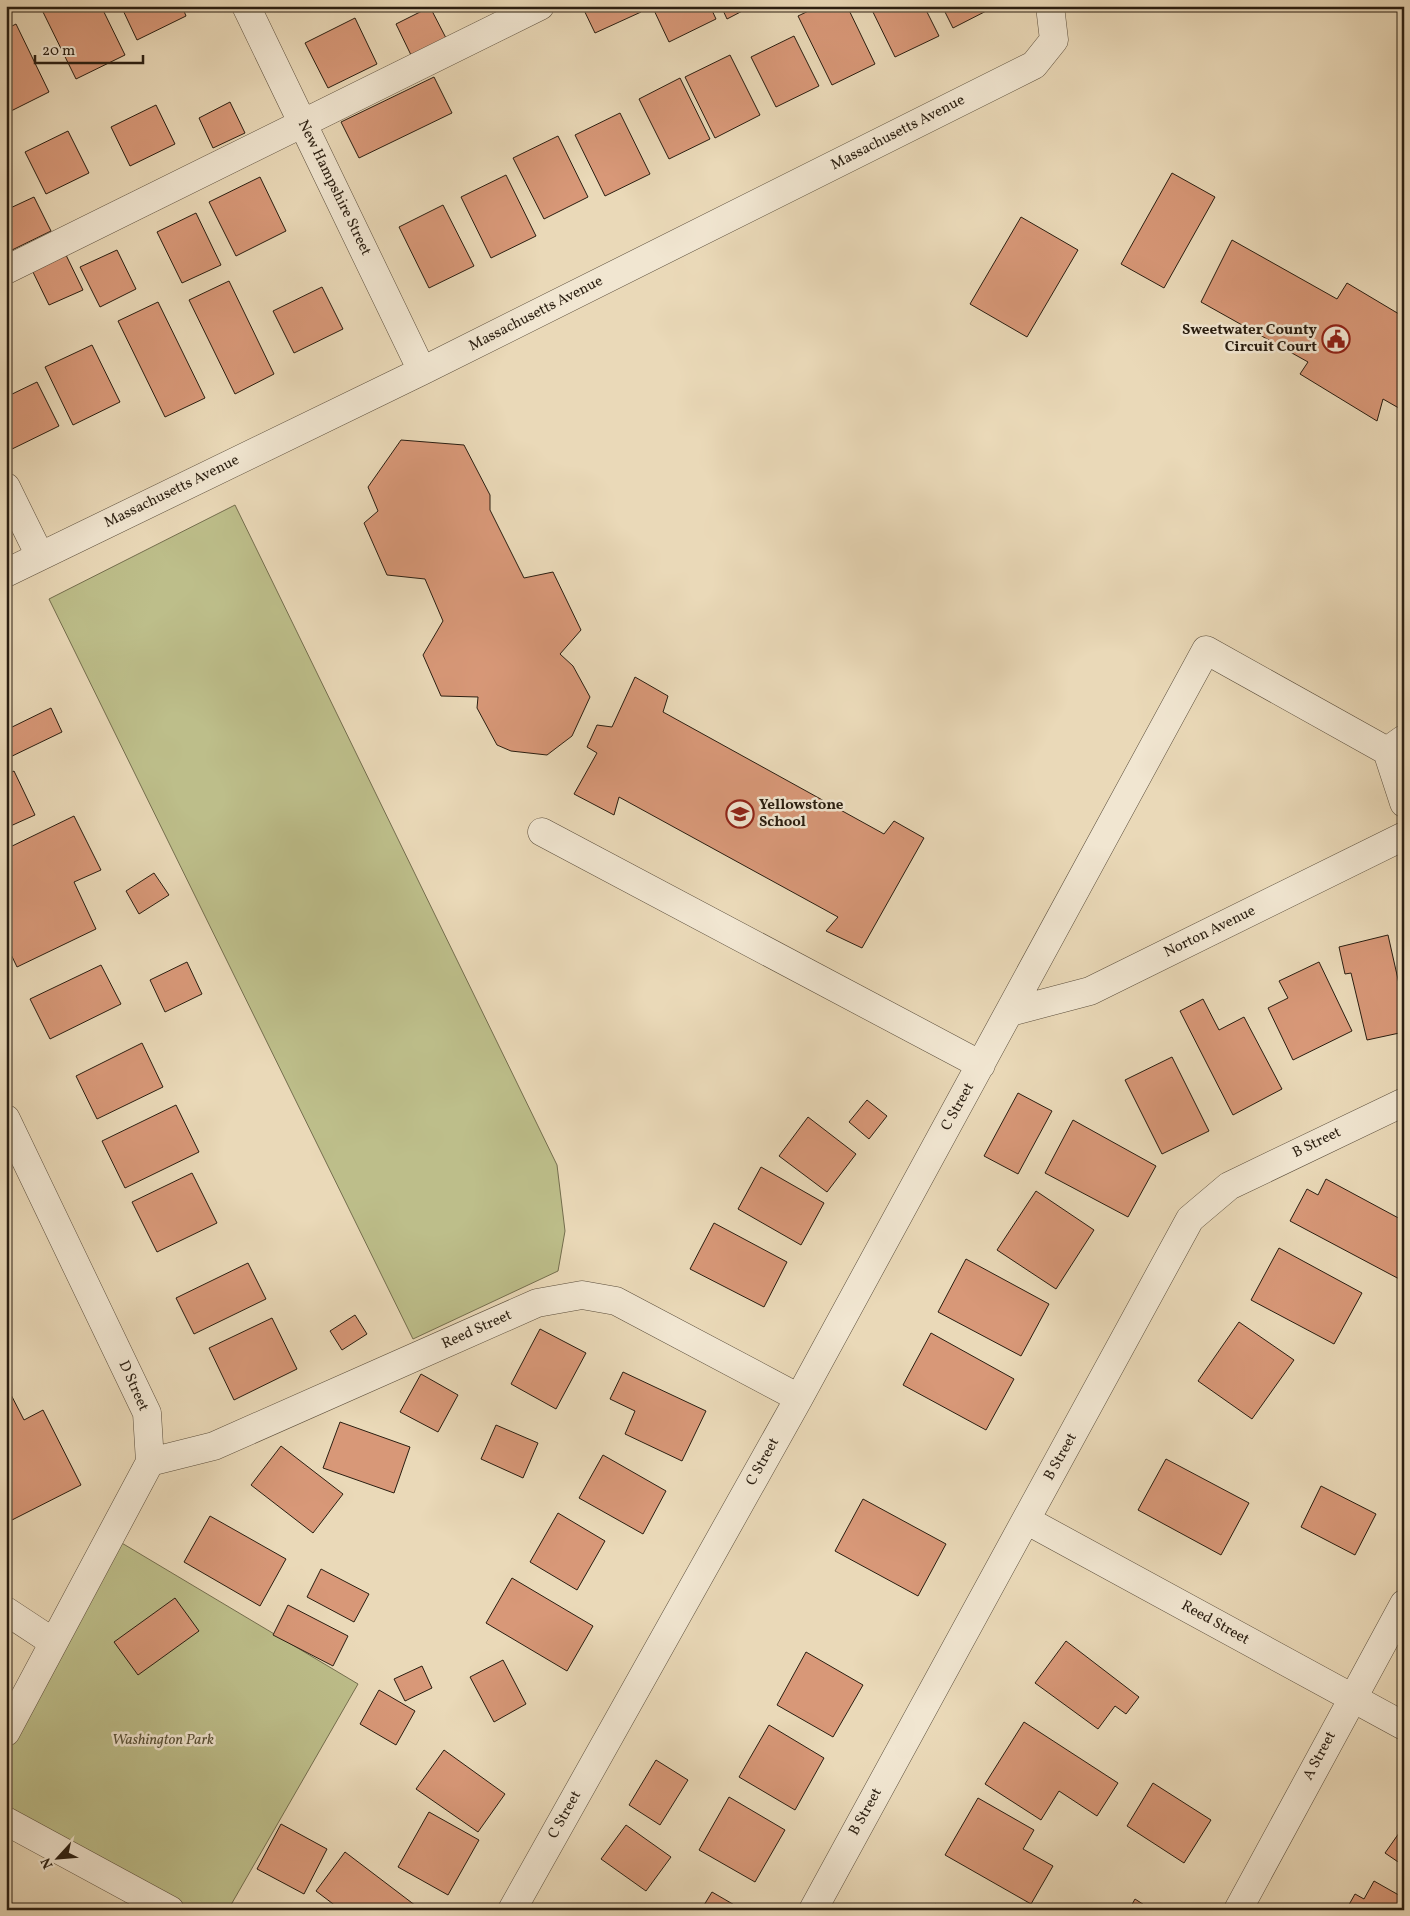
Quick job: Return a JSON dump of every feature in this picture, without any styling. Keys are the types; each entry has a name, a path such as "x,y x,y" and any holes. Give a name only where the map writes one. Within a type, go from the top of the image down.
{"street":[{"name":"New Hampshire Street","path":"246,6 422,371"},
{"path":"6,270 540,6"},
{"name":"Massachusetts Avenue","path":"6,573 422,371 1034,65 1054,40 1050,6"},
{"path":"6,487 40,556"},
{"name":"C Street","path":"512,1910 798,1398 1206,650 1395,745"},
{"path":"1395,745 1404,803"},
{"path":"542,832 981,1065"},
{"name":"Norton Avenue","path":"1010,1012 1090,991 1404,836"},
{"name":"B Street","path":"813,1910 1190,1219 1229,1186 1404,1102"},
{"name":"D Street","path":"6,1119 147,1412 150,1462"},
{"name":"Reed Street","path":"150,1462 214,1446 537,1303 582,1295 616,1300 798,1398"},
{"path":"6,1732 150,1462"},
{"name":"Reed Street","path":"1026,1520 1404,1726"},
{"name":"A Street","path":"1238,1910 1404,1604"},
{"path":"6,1611 53,1642"},
{"path":"6,1821 170,1910"}],"green space":[{"path":"235,505 557,1165 565,1231 558,1271 413,1339 49,599"},
{"name":"Washington Park","path":"110,1536 358,1684 228,1910 170,1910 6,1821 6,1733"}],"building":[{"path":"50,6 101,6 125,55 76,79 42,10"},
{"path":"121,6 182,6 186,16 137,40"},
{"path":"582,6 639,6 641,12 595,33"},
{"path":"652,6 710,6 716,19 669,42"},
{"path":"721,6 752,6 727,19"},
{"path":"819,6 847,6 875,64 832,85 798,16"},
{"path":"870,6 924,6 939,36 895,57"},
{"path":"942,6 996,6 953,28"},
{"path":"430,7 446,38 411,55 396,24"},
{"path":"355,18 377,64 328,88 305,43"},
{"path":"16,24 49,92 9,112 6,107 6,29"},
{"path":"794,36 819,86 776,107 751,57"},
{"path":"730,55 760,115 715,138 685,77"},
{"path":"434,77 452,113 359,158 341,122"},
{"path":"680,78 710,139 669,159 639,99"},
{"path":"230,102 245,133 213,148 199,118"},
{"path":"156,105 175,144 130,166 111,127"},
{"path":"620,113 650,174 605,196 575,135"},
{"path":"68,131 89,173 46,194 25,152"},
{"path":"558,136 588,197 544,219 513,158"},
{"path":"1172,173 1215,197 1164,288 1121,264"},
{"path":"506,175 536,236 491,258 461,197"},
{"path":"260,177 286,231 236,256 209,202"},
{"path":"34,197 51,231 12,250 6,238 6,210"},
{"path":"443,205 474,266 429,288 399,227"},
{"path":"196,213 221,265 182,283 157,232"},
{"path":"1021,217 1078,250 1027,337 970,304"},
{"name":"Sweetwater County Circuit Court","path":"1232,240 1337,299 1347,283 1404,317 1404,411 1383,399 1377,421 1300,374 1308,362 1201,302"},
{"path":"117,250 136,289 100,307 80,267"},
{"path":"65,253 83,290 49,305 31,268"},
{"path":"229,281 274,374 235,394 189,300"},
{"path":"322,287 343,329 294,353 273,311"},
{"path":"158,302 205,398 165,417 118,321"},
{"path":"92,345 120,402 73,425 45,367"},
{"path":"37,382 59,426 8,451 6,397"},
{"path":"401,440 464,445 490,495 490,510 524,578 553,572 581,630 560,654 573,666 590,697 572,736 547,755 511,751 497,745 477,708 478,697 441,696 423,655 443,621 425,579 387,575 364,523 378,511 368,487"},
{"path":"635,677 668,696 663,712 884,834 894,821 924,838 862,948 826,931 838,917 619,797 614,815 574,794 597,753 587,747 597,725 612,727"},
{"path":"51,708 62,732 6,759 6,730"},
{"path":"14,771 35,815 6,828 6,775"},
{"path":"74,816 101,870 74,882 96,929 17,967 6,944 6,859 10,857 6,849"},
{"path":"154,873 169,895 139,914 126,891"},
{"path":"1388,935 1404,1006 1404,1032 1367,1040 1351,973 1345,974 1339,947"},
{"path":"187,962 202,994 165,1012 150,980"},
{"path":"1319,962 1352,1031 1293,1060 1268,1008 1288,998 1279,981"},
{"path":"101,965 121,1004 50,1039 30,999"},
{"path":"1203,999 1219,1030 1244,1017 1282,1089 1233,1115 1180,1011"},
{"path":"142,1043 163,1087 97,1119 76,1076"},
{"path":"1172,1057 1209,1131 1162,1154 1125,1080"},
{"path":"1018,1093 1052,1111 1018,1174 984,1156"},
{"path":"867,1100 887,1116 869,1139 849,1122"},
{"path":"176,1105 199,1152 125,1188 102,1141"},
{"path":"808,1117 856,1154 827,1192 779,1156"},
{"path":"1073,1120 1156,1166 1128,1217 1045,1173"},
{"path":"761,1167 824,1203 801,1245 738,1209"},
{"path":"192,1173 217,1223 157,1252 132,1202"},
{"path":"1326,1179 1404,1221 1403,1281 1290,1221 1307,1189 1318,1195"},
{"path":"1036,1191 1094,1230 1056,1289 997,1250"},
{"path":"714,1223 787,1262 764,1307 690,1269"},
{"path":"1279,1248 1362,1293 1334,1344 1251,1300"},
{"path":"966,1259 1049,1304 1021,1356 938,1312"},
{"path":"248,1263 266,1299 194,1334 176,1298"},
{"path":"355,1315 367,1334 342,1350 330,1331"},
{"path":"272,1318 297,1369 234,1400 209,1348"},
{"path":"1239,1322 1294,1360 1252,1419 1198,1381"},
{"path":"540,1329 586,1353 556,1409 511,1384"},
{"path":"931,1333 1014,1379 986,1430 903,1385"},
{"path":"623,1372 706,1411 682,1461 625,1434 635,1411 610,1399"},
{"path":"421,1374 458,1395 438,1432 400,1412"},
{"path":"6,1385 24,1420 43,1410 81,1485 12,1520 6,1508"},
{"path":"340,1422 410,1447 394,1493 323,1468"},
{"path":"496,1425 538,1443 523,1478 481,1459"},
{"path":"281,1446 343,1494 313,1533 251,1485"},
{"path":"603,1455 666,1491 643,1534 579,1498"},
{"path":"1166,1459 1249,1503 1221,1555 1138,1510"},
{"path":"1321,1486 1376,1514 1355,1555 1301,1527"},
{"path":"863,1499 946,1544 918,1596 835,1551"},
{"path":"558,1513 605,1541 577,1590 530,1562"},
{"path":"210,1516 286,1559 260,1606 184,1562"},
{"path":"321,1569 369,1594 354,1622 307,1597"},
{"path":"512,1578 593,1626 567,1671 486,1623"},
{"path":"175,1598 199,1631 138,1675 114,1642"},
{"path":"288,1605 348,1636 333,1666 273,1635"},
{"path":"1066,1641 1139,1697 1126,1714 1115,1706 1098,1729 1035,1683"},
{"path":"806,1652 863,1685 833,1737 777,1705"},
{"path":"503,1660 526,1704 494,1722 470,1677"},
{"path":"422,1666 432,1688 405,1701 394,1679"},
{"path":"379,1690 415,1711 396,1745 360,1724"},
{"path":"1024,1722 1118,1783 1097,1816 1059,1791 1041,1820 985,1784"},
{"path":"769,1725 824,1758 795,1810 739,1777"},
{"path":"444,1750 505,1794 478,1832 416,1789"},
{"path":"656,1760 688,1780 660,1825 629,1805"},
{"path":"1153,1783 1211,1820 1184,1863 1127,1826"},
{"path":"729,1797 785,1830 755,1882 699,1850"},
{"path":"978,1798 1034,1830 1023,1849 1053,1866 1031,1904 945,1855"},
{"path":"429,1812 479,1840 448,1895 398,1867"},
{"path":"281,1824 327,1849 304,1894 257,1869"},
{"path":"626,1825 671,1857 646,1891 601,1859"},
{"path":"1404,1826 1404,1866 1385,1853"},
{"path":"345,1852 420,1909 341,1910 316,1891"},
{"path":"1374,1881 1404,1898 1404,1910 1346,1910 1355,1894 1364,1899"},
{"path":"712,1892 743,1910 701,1910"},
{"path":"1135,1899 1152,1910 1129,1910"},
{"path":"935,1904 943,1910 931,1910"}],"place":[{"name":"Sweetwater County Circuit Court","path":"1336,339"},
{"name":"Yellowstone School","path":"740,814"}]}
